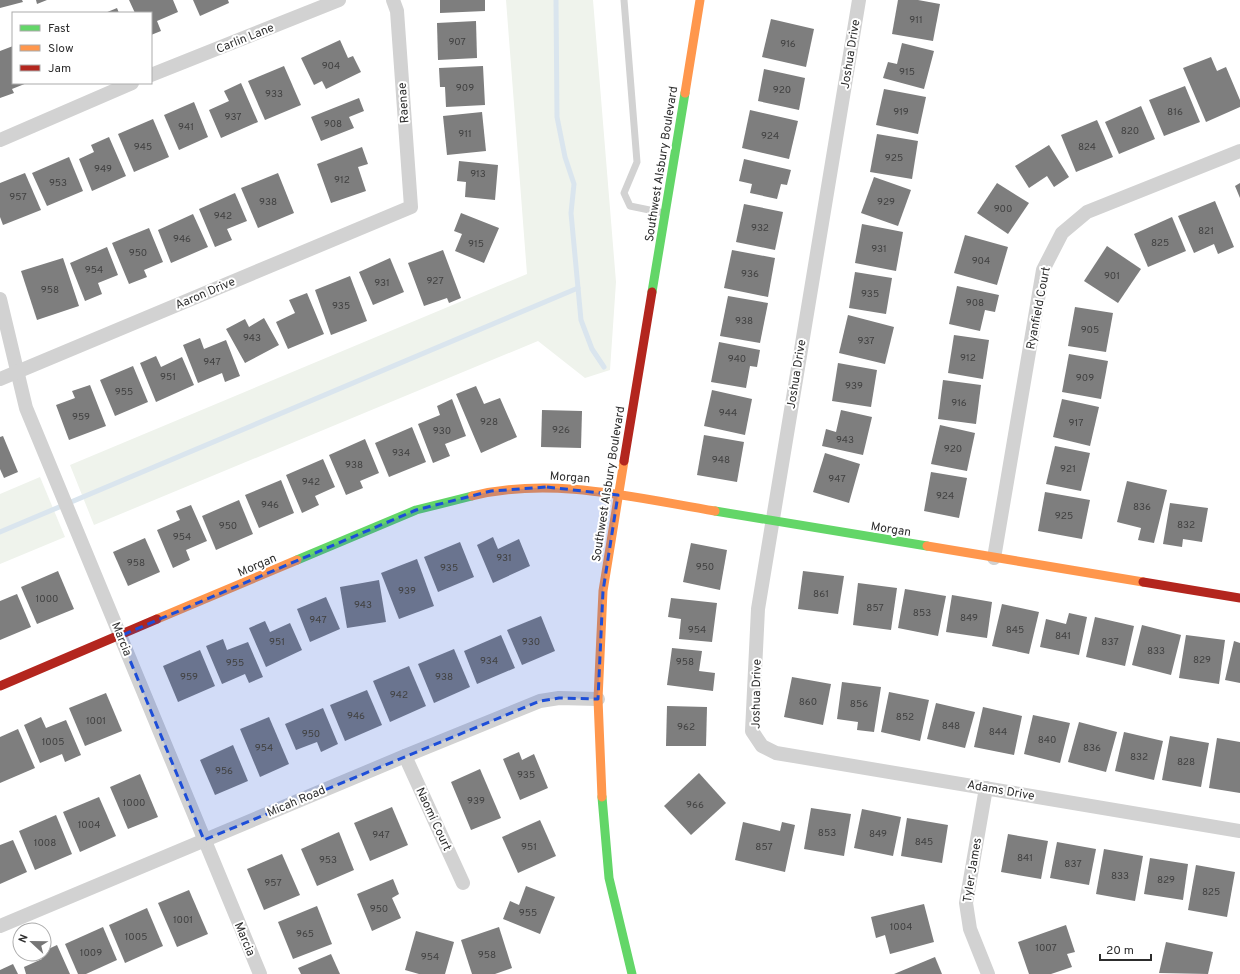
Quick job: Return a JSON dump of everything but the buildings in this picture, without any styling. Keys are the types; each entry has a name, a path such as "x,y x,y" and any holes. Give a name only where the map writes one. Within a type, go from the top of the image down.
{"street":[{"name":"Carlin Lane","path":"152,75 339,0"},
{"name":"Raenae","path":"393,0 397,12 411,207"},
{"name":"Southwest Alsbury Boulevard","path":"632,974 609,878 601,788 598,699 603,591 700,0"},
{"name":"Joshua Drive","path":"762,746 752,731 758,609 855,1"},
{"path":"0,140 130,84"},
{"name":"Ryanfield Court","path":"994,558 1043,270 1062,233 1087,212 1240,151"},
{"name":"Aaron Drive","path":"0,379 411,207"},
{"name":"Marcia","path":"0,299 26,408 260,974"},
{"name":"Morgan","path":"0,686 416,510 491,491 547,487 587,490 1240,598"},
{"name":"Micah Road","path":"0,926 540,701 559,698 598,699"},
{"name":"Adams Drive","path":"762,746 776,753 1240,831"},
{"name":"Naomi Court","path":"405,756 463,883"},
{"name":"Tyler James","path":"986,788 966,903 970,930 988,974"}],"lane":[{"path":"624,0 637,162 624,194 630,206 665,213"}],"highlighted area":[{"path":"547,487 618,495 603,591 598,699 559,698 540,701 204,840 120,636 416,510 491,491"}],"shaded area":[{"path":"506,0 593,0 616,282 610,370 585,378 538,341 94,525 70,465 527,274"},
{"path":"40,477 65,537 0,564 0,494"}],"waterway":[{"path":"556,0 557,117 565,157 574,184 571,213 581,320 592,349 604,367"},
{"path":"0,532 578,288"}],"traffic: fast":[{"path":"652,292 685,93"},
{"path":"297,560 416,510 472,496"},
{"path":"715,511 927,546"},
{"path":"602,797 609,878 632,974"}],"traffic: slow":[{"path":"685,93 700,0"},
{"path":"602,797 598,699 603,591 624,461"},
{"path":"472,496 502,490 533,488 563,489 624,495 715,511"},
{"path":"927,546 1143,582"},
{"path":"157,619 297,560"}],"traffic: jam":[{"path":"624,461 652,292"},
{"path":"1143,582 1240,598"},
{"path":"0,686 157,619"}]}
